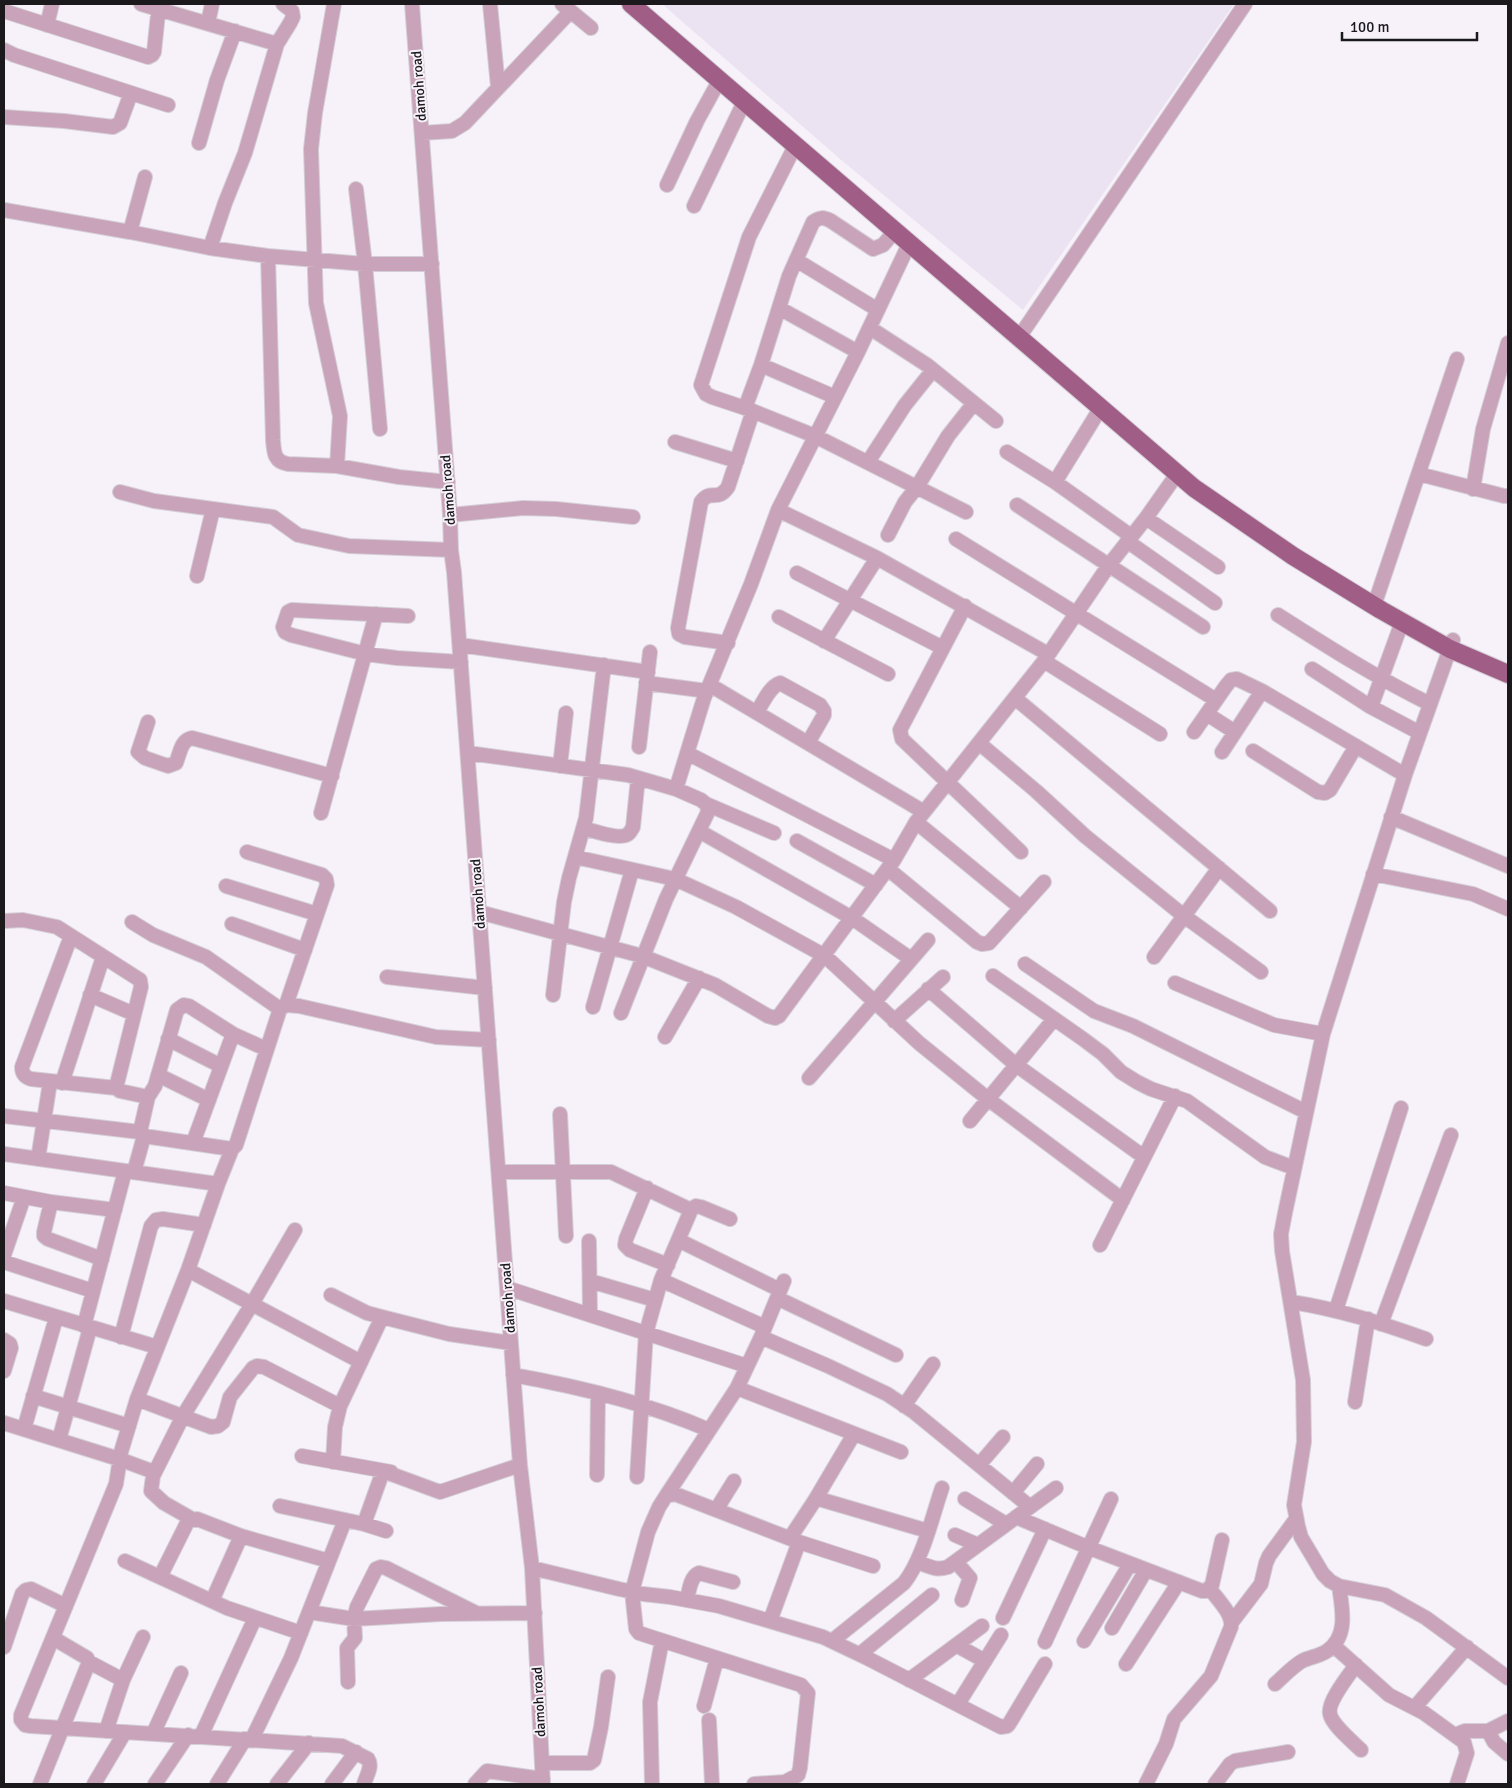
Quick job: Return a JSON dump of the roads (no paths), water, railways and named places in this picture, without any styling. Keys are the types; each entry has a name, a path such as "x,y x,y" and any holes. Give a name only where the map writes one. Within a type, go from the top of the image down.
{"main road":[{"path":"631,4 1177,474 1222,508 1285,551 1402,622 1451,644 1508,674"},
{"path":"646,4 1120,413 1215,491 1266,527 1451,644 1508,663"}],"street":[{"path":"47,25 52,4"},
{"path":"142,4 159,7 277,44"},
{"path":"208,22 212,4"},
{"path":"210,248 225,202 245,153 277,44 293,17 292,11 283,4"},
{"path":"334,4 315,113 311,149 316,303 340,416 337,466"},
{"name":"damoh road","path":"412,4 448,482 456,514 451,550 460,645 520,1465 532,1568 543,1782"},
{"path":"490,4 498,87"},
{"path":"1024,330 1245,4"},
{"path":"4,10 26,10 47,25 148,57 154,52 159,7"},
{"path":"422,133 452,131 459,127 498,87 566,8 591,28"},
{"path":"199,143 216,80 235,30"},
{"path":"4,50 85,79 168,105"},
{"path":"667,185 697,121 719,80"},
{"path":"4,117 113,127 120,123 131,93"},
{"path":"694,206 744,102"},
{"path":"795,146 749,237 701,385 706,394 815,436 966,512"},
{"path":"130,232 145,177"},
{"path":"356,189 366,264 380,429"},
{"path":"4,210 210,248 268,256 366,264 432,264"},
{"path":"728,643 685,637 679,634 678,628 700,502 710,494 719,496 728,487 737,461 761,365 796,260 813,222 819,218 831,220 873,249 883,244 894,232"},
{"path":"676,789 708,688 728,643 778,510 870,328 909,244"},
{"path":"268,256 274,454 276,459 281,463 337,466 399,477 448,482"},
{"path":"796,260 878,310"},
{"path":"779,308 858,352"},
{"path":"870,328 933,370 996,421"},
{"path":"1473,489 1483,429 1508,343"},
{"path":"1377,597 1457,359"},
{"path":"761,365 835,397"},
{"path":"868,462 905,405 933,370"},
{"path":"888,535 905,502 917,487 948,436 974,403"},
{"path":"1055,482 1100,409"},
{"path":"675,442 737,461"},
{"path":"1007,452 1055,482 1215,603"},
{"path":"479,912 642,956 715,985 768,1016 774,1018 779,1016 891,865 920,817 1046,658 1109,565 1146,518 1177,474"},
{"path":"1419,474 1473,489 1508,496"},
{"path":"120,492 154,501 272,517 298,535 349,546 451,550"},
{"path":"1017,505 1203,627"},
{"path":"456,514 523,508 556,509 633,517"},
{"path":"197,576 213,509"},
{"path":"778,510 877,558 965,606 1160,734"},
{"path":"1146,518 1218,567"},
{"path":"956,539 1216,700"},
{"path":"824,641 877,558"},
{"path":"796,573 943,648"},
{"path":"965,606 900,730 900,734 902,739 1021,852"},
{"path":"408,616 299,610 288,612 283,627 285,632 291,635 366,654 461,662"},
{"path":"321,813 376,614"},
{"path":"1278,615 1380,679 1430,704"},
{"path":"779,617 888,674"},
{"path":"1371,707 1402,622"},
{"path":"1451,644 1391,817 1323,1034 1281,1234 1282,1251 1303,1380 1304,1442 1294,1505 1301,1537 1323,1574 1330,1581 1339,1586 1384,1596 1426,1618 1508,1678"},
{"path":"460,645 604,665 647,677 708,688 757,712 808,743 920,817 1021,908"},
{"path":"639,747 650,652"},
{"path":"554,995 566,894 583,828 593,770 604,665"},
{"path":"1312,669 1371,707 1420,733"},
{"path":"1194,732 1226,686 1232,680 1237,679 1262,691 1405,776"},
{"path":"757,712 770,690 780,684 820,705 824,715 808,743"},
{"path":"1222,752 1262,691"},
{"path":"1015,698 1075,746 1270,911"},
{"path":"560,766 566,713"},
{"path":"1206,714 1235,732"},
{"path":"148,722 138,752 145,758 168,766 176,763 184,742 192,738 332,776"},
{"path":"979,743 1036,791 1085,836 1184,916 1261,972"},
{"path":"1253,751 1318,792 1325,793 1330,790 1356,746"},
{"path":"468,753 638,778 676,789 774,833"},
{"path":"687,753 891,865 977,942 982,944 989,943 1044,882"},
{"path":"583,828 619,837 630,833 638,778"},
{"path":"620,1013 675,879 699,831 708,809 706,804"},
{"path":"1391,817 1508,866"},
{"path":"699,831 852,918 911,959"},
{"path":"797,841 876,884"},
{"path":"247,852 322,875 326,879 327,885 305,950 266,1049 236,1145 232,1149 218,1184 188,1270 137,1399 119,1459 116,1484 21,1715 21,1720 25,1725 31,1726 342,1746 368,1759 370,1765 364,1784"},
{"path":"575,857 675,879 736,906 825,956 919,1043 988,1099 1123,1200"},
{"path":"1154,957 1219,868"},
{"path":"593,1007 632,870"},
{"path":"1373,874 1472,894 1508,909"},
{"path":"226,886 317,914"},
{"path":"4,921 23,920 51,925 140,980 141,987 116,1088"},
{"path":"132,922 153,935 206,956 283,1007 299,1006 436,1037 489,1040"},
{"path":"232,924 305,950"},
{"path":"71,936 22,1067 22,1072 31,1079 116,1088 120,1091 148,1097"},
{"path":"809,1078 928,940"},
{"path":"38,1159 44,1121 56,1082 103,956"},
{"path":"1025,964 1094,1011 1133,1026 1306,1112"},
{"path":"993,976 1096,1049 1121,1072 1151,1089 1187,1101 1266,1157 1294,1168"},
{"path":"387,977 485,988"},
{"path":"894,1021 943,977"},
{"path":"665,1037 699,978"},
{"path":"1175,983 1274,1025 1323,1034"},
{"path":"928,989 1016,1065 1144,1158"},
{"path":"90,995 134,1014"},
{"path":"59,1440 87,1327 93,1291 115,1210 142,1134 148,1097 153,1092 177,1010 184,1005 189,1006 233,1034 266,1049"},
{"path":"970,1121 1054,1019"},
{"path":"193,1143 233,1034"},
{"path":"168,1039 221,1066"},
{"path":"158,1075 209,1100"},
{"path":"1100,1245 1175,1096"},
{"path":"1336,1310 1401,1108"},
{"path":"560,1114 566,1236"},
{"path":"4,1116 142,1134 232,1149"},
{"path":"1381,1324 1451,1135"},
{"path":"4,1154 218,1184"},
{"path":"498,1172 611,1172 691,1210"},
{"path":"647,1188 625,1245 630,1250 668,1265"},
{"path":"4,1193 51,1202 115,1210"},
{"path":"4,1255 24,1197"},
{"path":"51,1202 44,1236 102,1259"},
{"path":"637,1476 646,1333 661,1280 691,1210 696,1206 701,1207 730,1218"},
{"path":"121,1337 152,1226 156,1220 163,1218 204,1225"},
{"path":"295,1230 252,1304 182,1416 152,1476 151,1491 164,1503 192,1519 241,1536 330,1561"},
{"path":"678,1240 780,1290 896,1355"},
{"path":"589,1241 590,1315"},
{"path":"4,1262 93,1291"},
{"path":"188,1270 361,1362"},
{"path":"661,1280 887,1394 1029,1506"},
{"path":"590,1281 656,1300"},
{"path":"507,1288 747,1366"},
{"path":"754,1784 785,1782 798,1775 808,1693 801,1685 639,1632 636,1629 632,1592 648,1532 659,1507 737,1388 780,1290"},
{"path":"331,1295 367,1313 382,1317 449,1334 511,1343"},
{"path":"4,1301 157,1348"},
{"path":"1291,1302 1336,1310 1426,1339"},
{"path":"333,1462 335,1428 340,1406 382,1317"},
{"path":"24,1429 56,1318"},
{"path":"1355,1402 1368,1319"},
{"path":"4,1340 10,1344 11,1348 4,1371"},
{"path":"904,1406 933,1364"},
{"path":"137,1399 211,1427 218,1426 223,1422 230,1397 234,1390 253,1368 257,1366 264,1367 340,1406"},
{"path":"514,1375 598,1393 642,1405 673,1414 709,1430"},
{"path":"737,1388 901,1452"},
{"path":"597,1474 598,1393"},
{"path":"33,1396 129,1426"},
{"path":"4,1423 154,1472"},
{"path":"770,1621 794,1540 854,1434"},
{"path":"979,1465 1003,1437"},
{"path":"302,1456 406,1475"},
{"path":"1014,1493 1037,1464"},
{"path":"383,1471 440,1492 520,1465"},
{"path":"364,1524 383,1471"},
{"path":"716,1510 734,1481"},
{"path":"832,1642 904,1583 917,1562 942,1488"},
{"path":"917,1562 941,1570 948,1567 1056,1488"},
{"path":"666,1496 675,1494 794,1540 873,1566"},
{"path":"815,1500 824,1499 928,1531"},
{"path":"965,1499 1011,1520 1045,1530 1202,1591 1210,1589"},
{"path":"1045,1642 1087,1547 1111,1499"},
{"path":"280,1506 364,1524 386,1531"},
{"path":"160,1577 188,1521 192,1519"},
{"path":"1146,1784 1166,1744 1178,1713 1211,1676 1232,1622 1261,1584 1269,1556 1296,1519"},
{"path":"217,1784 248,1739 291,1658 345,1520"},
{"path":"1003,1618 1045,1530"},
{"path":"955,1535 978,1545"},
{"path":"212,1601 241,1536"},
{"path":"1210,1589 1222,1540"},
{"path":"125,1561 227,1608 301,1633"},
{"path":"956,1562 970,1578 962,1600"},
{"path":"1084,1641 1130,1564"},
{"path":"348,1682 347,1648 355,1638 354,1619 357,1606 376,1569 380,1567 476,1613"},
{"path":"532,1568 632,1592 719,1606 832,1642 860,1654 1001,1727 1007,1726 1045,1664"},
{"path":"1112,1628 1146,1570"},
{"path":"687,1600 693,1578 696,1574 699,1573 733,1582"},
{"path":"1126,1664 1179,1582"},
{"path":"1275,1684 1296,1665 1327,1652 1334,1646 1341,1633 1343,1623 1339,1586"},
{"path":"4,1647 7,1625 22,1594 26,1590 31,1589 66,1606"},
{"path":"1210,1589 1230,1616 1232,1622"},
{"path":"860,1654 932,1595"},
{"path":"309,1612 354,1619 534,1612"},
{"path":"155,1784 194,1736 254,1618"},
{"path":"909,1680 982,1626"},
{"path":"958,1704 1001,1635"},
{"path":"106,1731 123,1680 143,1637"},
{"path":"53,1638 88,1658 89,1662 123,1680"},
{"path":"652,1784 650,1702 662,1641"},
{"path":"956,1645 985,1660"},
{"path":"1334,1646 1389,1694 1415,1708 1464,1742 1467,1753 1456,1784"},
{"path":"1415,1708 1467,1647"},
{"path":"704,1706 717,1658"},
{"path":"40,1784 89,1662"},
{"path":"1356,1665 1332,1701 1330,1715 1334,1722 1361,1750"},
{"path":"153,1734 181,1674"},
{"path":"542,1764 590,1763 594,1760 608,1677"},
{"path":"709,1720 712,1784"},
{"path":"1455,1735 1466,1730 1488,1731 1508,1721"},
{"path":"1488,1731 1498,1747 1508,1754"},
{"path":"94,1784 125,1732"},
{"path":"277,1784 309,1743"},
{"path":"332,1784 356,1752"},
{"path":"1215,1784 1230,1764 1235,1761 1288,1752"},
{"path":"475,1784 487,1771 543,1782"}]}
